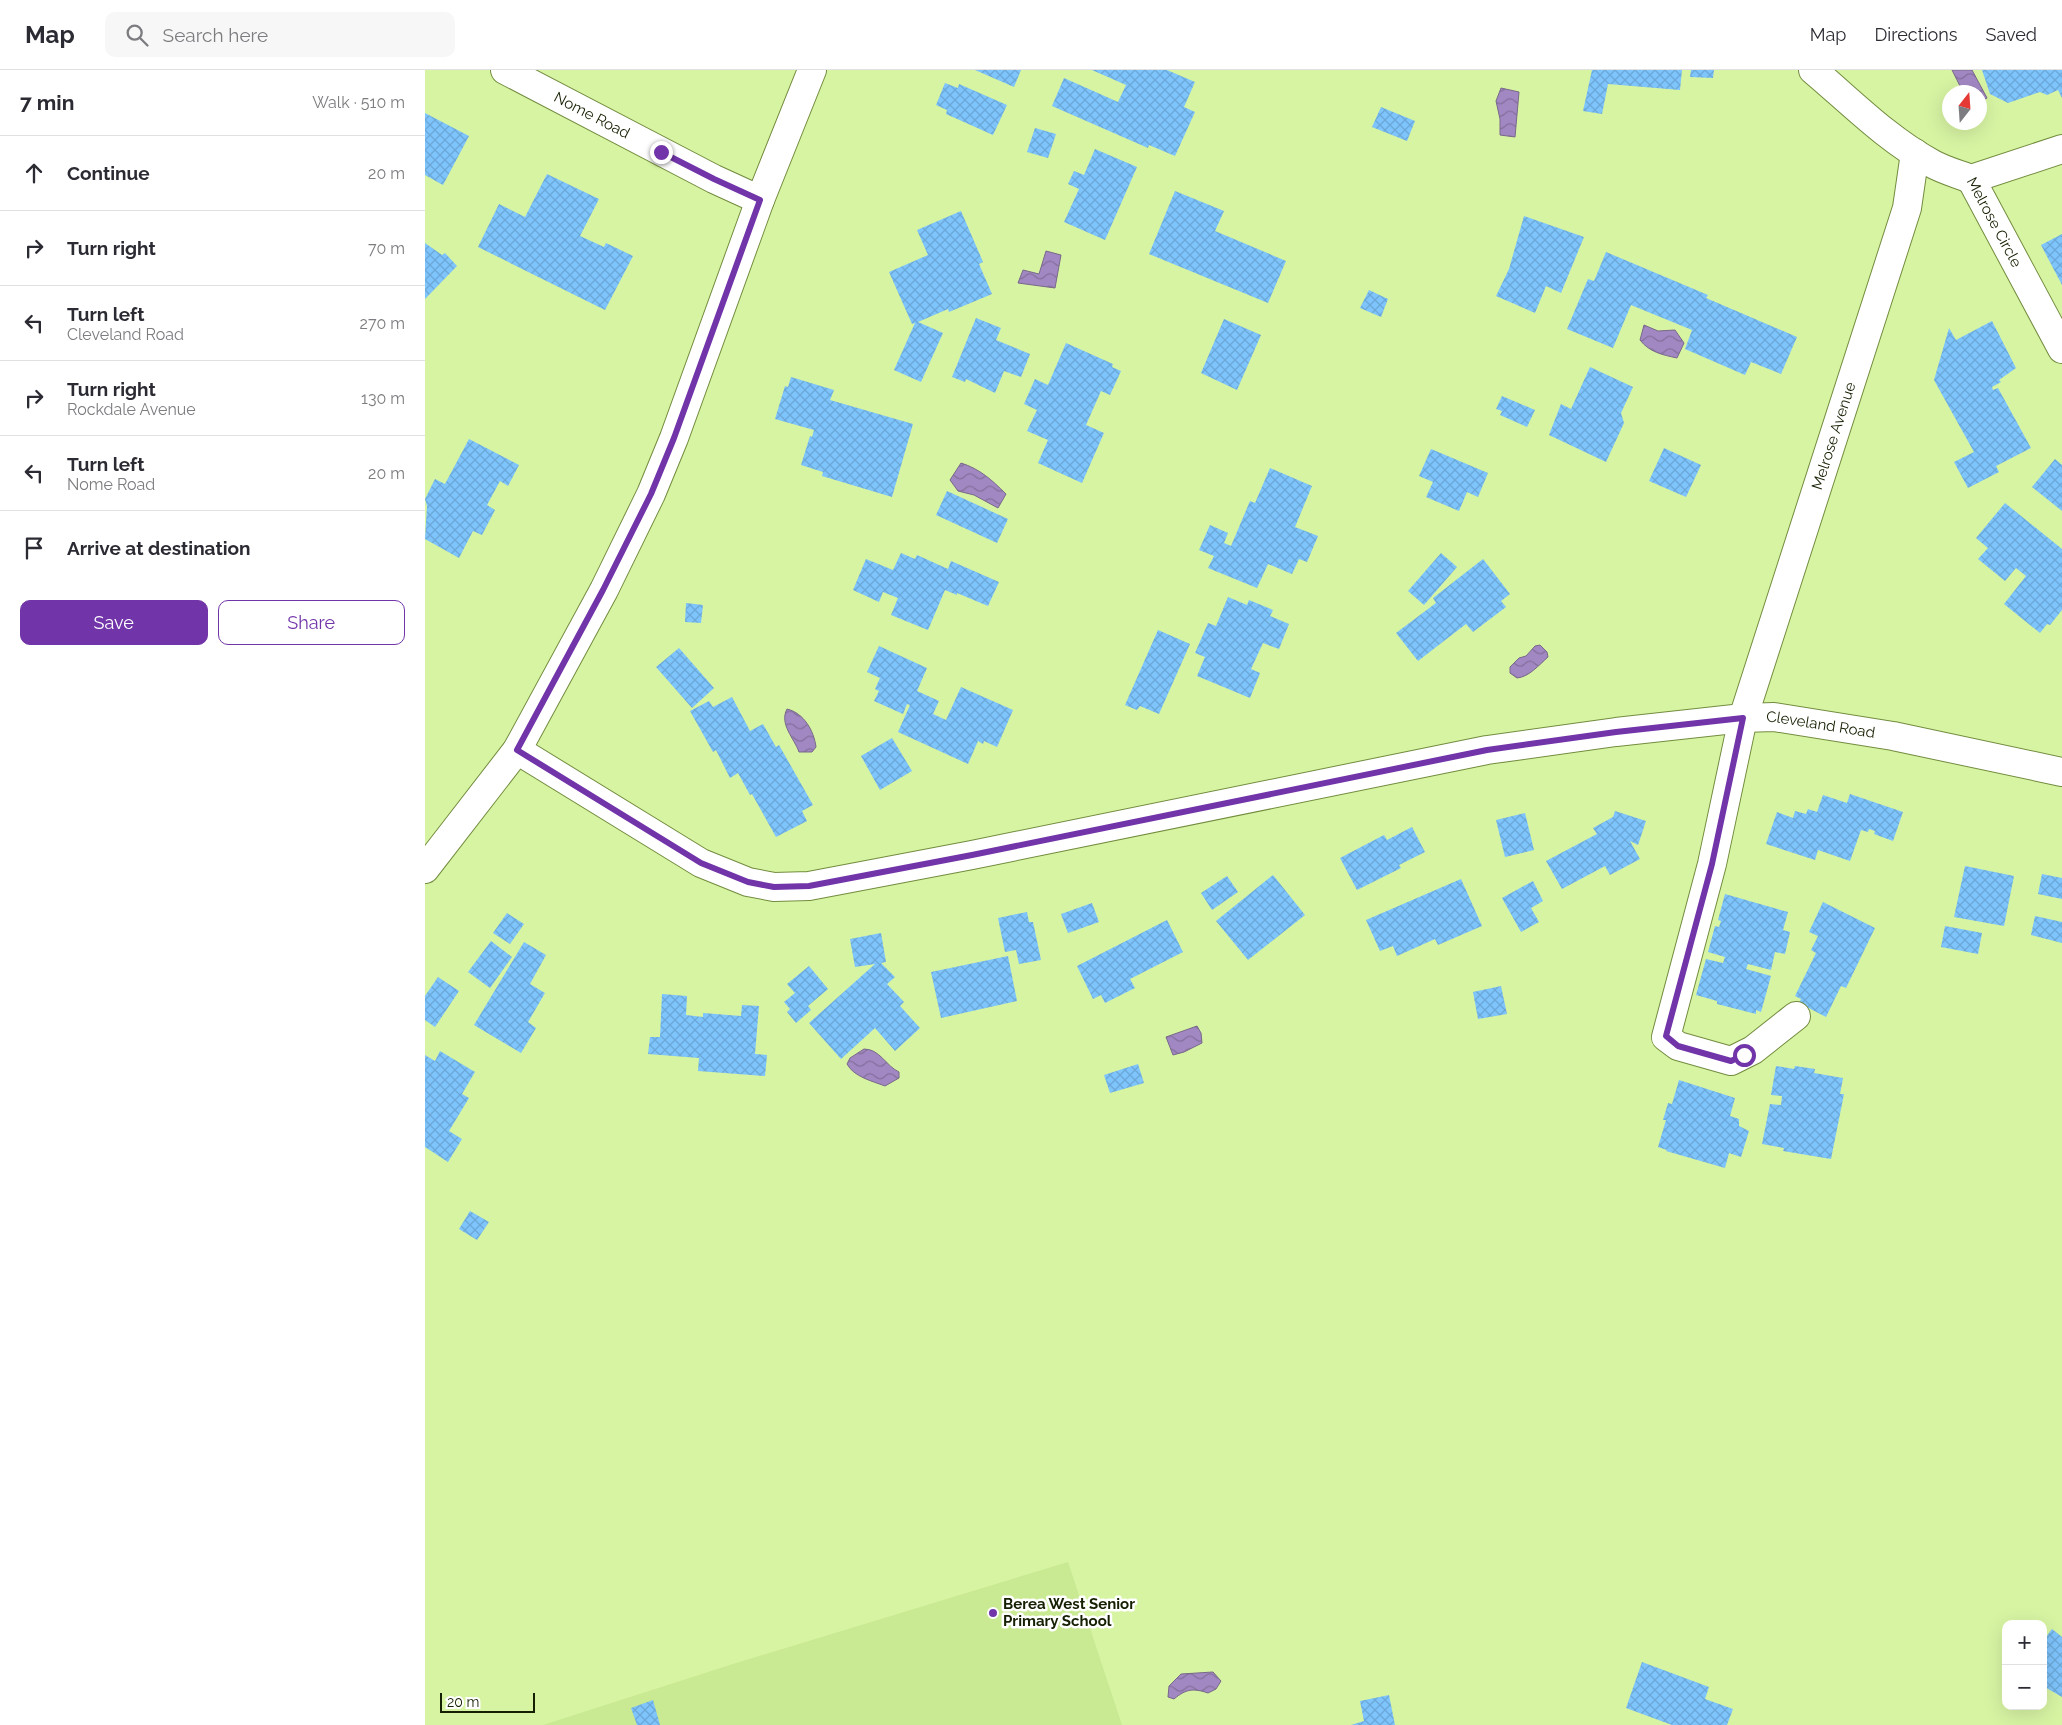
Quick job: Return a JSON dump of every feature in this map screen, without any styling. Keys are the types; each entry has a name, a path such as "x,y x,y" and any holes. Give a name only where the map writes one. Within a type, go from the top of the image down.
{"street":[{"name":"Nome Road","path":"505,70 714,179 760,200"},
{"path":"425,870 517,750 603,590 651,494 674,438 760,200 811,70"},
{"path":"1813,70 1895,140 1933,164 1971,179"},
{"name":"Melrose Circle","path":"2062,149 1971,179 2062,350"},
{"name":"Melrose Avenue","path":"1796,1016 1753,1050 1731,1061 1678,1046 1666,1036 1712,864 1743,718 1907,208 1915,153"},
{"name":"Cleveland Road","path":"517,750 701,863 748,882 774,887 809,886 972,855 1487,750 1616,732 1743,718 1774,717 1893,736 2062,772"}],"shaded area":[{"name":"Berea West Senior Primary School","path":"1068,1562 1122,1725 543,1725 733,1664"}],"water":[{"path":"1952,70 1972,70 1980,85 1960,85"},
{"path":"1501,88 1519,92 1515,137 1500,135 1500,119 1496,101"},
{"path":"1046,251 1061,255 1055,288 1018,283 1023,270 1039,274"},
{"path":"1644,325 1658,331 1675,330 1684,343 1677,358 1657,352 1640,340"},
{"path":"961,463 974,468 1006,494 998,508 974,495 958,491 950,480"},
{"path":"1540,645 1547,652 1548,657 1541,664 1530,673 1521,677 1517,678 1510,673 1510,667 1519,658 1526,656 1535,646"},
{"path":"787,709 798,714 810,729 816,747 812,752 799,752 786,726 785,715"},
{"path":"1197,1026 1201,1033 1202,1043 1173,1055 1166,1037"},
{"path":"864,1049 879,1055 899,1072 899,1078 885,1086 854,1072 847,1064 850,1058"},
{"path":"1213,1672 1221,1681 1216,1689 1208,1693 1190,1690 1174,1699 1168,1697 1169,1686 1181,1674"}],"building":[{"path":"975,70 1021,70 1014,87"},
{"path":"1092,70 1167,70 1195,82 1184,107 1195,112 1175,156 1149,145 1148,148 1052,106 1064,78 1118,102 1126,85"},
{"path":"1592,70 1682,70 1680,90 1608,84 1602,114 1583,111"},
{"path":"1691,70 1714,70 1713,78 1690,77"},
{"path":"1982,70 2062,70 2062,98 2058,90 2047,95 2040,92 2008,103 1990,94"},
{"path":"945,83 958,88 959,84 1007,105 993,135 946,114 947,110 936,105"},
{"path":"1381,107 1415,121 1407,141 1372,127"},
{"path":"425,113 469,136 443,185 425,175"},
{"path":"1035,128 1056,134 1048,158 1027,152"},
{"path":"1095,149 1137,167 1105,240 1064,222 1079,189 1068,184 1074,171 1084,175"},
{"path":"547,174 599,199 580,236 604,247 606,243 633,256 605,310 478,247 499,204 525,217"},
{"path":"1175,191 1224,211 1215,231 1286,261 1268,303 1149,254"},
{"path":"961,211 983,262 979,264 992,294 949,312 948,309 918,322 943,333 921,382 894,370 915,323 912,324 889,272 928,255 917,230"},
{"path":"1524,216 1584,237 1561,293 1546,286 1535,313 1496,296 1509,269"},
{"path":"2062,234 2062,285 2041,245"},
{"path":"425,243 442,255 445,253 457,266 425,299"},
{"path":"1606,252 1708,295 1706,298 1797,337 1781,374 1751,362 1745,375 1685,349 1692,330 1631,305 1613,348 1567,329 1588,279 1594,281"},
{"path":"1369,290 1388,299 1381,317 1360,308"},
{"path":"976,318 1001,328 996,340 1030,354 1021,377 1004,371 995,393 966,379 965,382 952,377"},
{"path":"1224,319 1261,335 1237,390 1201,373"},
{"path":"1992,321 2016,368 1999,380 2001,382 1992,387 1993,390 1998,388 2031,448 1996,466 1999,472 1968,488 1954,462 1974,452 1934,380 1949,328 1956,340"},
{"path":"1066,343 1113,364 1112,367 1121,371 1110,395 1101,391 1086,425 1104,433 1082,483 1038,463 1048,440 1027,431 1037,410 1024,404 1035,379 1048,385"},
{"path":"1590,367 1633,387 1621,413 1624,423 1606,462 1549,435 1561,404 1571,409"},
{"path":"791,377 834,390 830,400 913,424 892,497 822,476 823,472 801,465 810,436 812,437 814,430 775,419 785,386 788,387"},
{"path":"1502,396 1535,410 1527,427 1500,415 1502,411 1496,409"},
{"path":"469,439 519,465 508,486 500,481 487,505 495,510 482,535 473,531 459,558 425,539 427,506 425,499 435,479 445,484"},
{"path":"1664,448 1701,465 1686,497 1649,481"},
{"path":"1431,449 1488,473 1478,497 1467,492 1459,511 1426,497 1433,482 1419,476"},
{"path":"2055,459 2062,465 2062,511 2032,487"},
{"path":"1270,468 1312,486 1295,527 1318,536 1307,562 1299,559 1292,574 1268,564 1257,588 1208,568 1214,556 1199,550 1210,525 1228,533 1224,543 1231,546 1250,501 1255,503"},
{"path":"947,491 1008,519 997,543 936,515"},
{"path":"2005,503 2062,549 2062,610 2050,625 2047,624 2040,633 2004,604 2026,576 2016,568 2005,581 1978,559 1988,548 1976,538"},
{"path":"901,553 915,559 917,555 948,569 951,561 999,582 988,606 945,590 928,630 891,615 898,598 883,592 879,602 853,590 866,559 893,570"},
{"path":"1441,553 1457,567 1424,605 1408,591"},
{"path":"1483,559 1510,594 1501,601 1506,607 1473,632 1466,624 1418,661 1396,633 1436,603 1433,598"},
{"path":"1228,597 1247,605 1249,600 1273,610 1270,616 1289,624 1279,649 1263,643 1251,669 1260,673 1250,698 1197,676 1205,657 1195,653 1208,623 1216,626"},
{"path":"686,603 703,605 701,623 685,622"},
{"path":"1158,630 1190,644 1159,714 1140,706 1137,710 1125,705"},
{"path":"879,646 927,668 917,691 939,701 933,714 946,720 961,687 1013,710 997,747 984,741 983,744 978,741 968,764 898,732 910,705 907,704 903,714 874,701 879,691 875,689 880,678 867,672"},
{"path":"679,648 714,688 692,708 656,667"},
{"path":"732,697 750,731 763,724 776,747 779,745 813,805 802,811 807,821 776,837 738,773 730,778 716,750 713,752 690,711 709,701 713,707"},
{"path":"892,738 912,771 880,790 861,756"},
{"path":"1850,794 1903,812 1893,841 1874,834 1875,831 1869,829 1868,832 1861,830 1850,861 1818,850 1815,860 1766,844 1777,812 1793,818 1795,811 1806,814 1808,809 1817,812 1823,795 1847,803"},
{"path":"1615,811 1646,821 1638,845 1630,841 1640,859 1610,875 1605,866 1562,889 1546,861 1597,834 1593,828 1613,817"},
{"path":"1525,813 1534,850 1505,857 1496,820"},
{"path":"1412,827 1425,852 1399,865 1401,868 1357,890 1340,858 1384,835 1387,840"},
{"path":"1965,866 2014,876 2004,926 1954,917"},
{"path":"2042,874 2062,878 2062,899 2038,894"},
{"path":"1273,875 1305,915 1248,960 1216,921"},
{"path":"1227,876 1238,892 1212,910 1201,893"},
{"path":"1461,879 1482,926 1438,945 1435,939 1397,956 1393,946 1380,951 1366,920"},
{"path":"1533,881 1543,901 1531,908 1539,922 1521,932 1502,898"},
{"path":"1725,894 1788,912 1783,930 1790,932 1785,954 1775,952 1771,970 1748,964 1746,969 1771,976 1761,1012 1756,1010 1756,1014 1717,1004 1717,1001 1696,995 1706,959 1723,963 1725,957 1708,952 1715,926 1719,927 1721,921 1718,920"},
{"path":"1823,902 1875,928 1846,988 1841,986 1826,1017 1799,1003 1801,999 1795,996 1816,953 1811,950 1818,936 1809,932"},
{"path":"1092,903 1099,922 1068,933 1061,914"},
{"path":"1027,912 1029,922 1033,922 1041,960 1019,964 1016,950 1005,952 998,918"},
{"path":"507,913 524,924 510,944 493,933"},
{"path":"2035,916 2062,922 2062,943 2031,935"},
{"path":"1167,920 1183,952 1130,979 1135,988 1105,1003 1101,995 1093,999 1077,966"},
{"path":"1945,926 1982,933 1978,954 1941,947"},
{"path":"881,933 886,962 881,963 895,977 887,984 904,1002 900,1006 920,1028 895,1051 875,1028 841,1059 809,1023 875,964 855,967 850,939"},
{"path":"491,941 512,957 490,988 468,972"},
{"path":"524,942 546,955 530,984 545,993 528,1022 536,1028 521,1053 474,1025"},
{"path":"1008,956 1017,1001 941,1018 931,972"},
{"path":"809,966 828,989 808,1006 811,1010 796,1023 787,1012 790,1009 784,1002 795,993 787,984"},
{"path":"438,977 459,991 435,1027 425,1020 425,996"},
{"path":"1501,986 1507,1014 1478,1019 1473,992"},
{"path":"662,994 687,996 686,1015 703,1017 703,1013 741,1016 742,1005 759,1006 755,1054 767,1055 765,1076 698,1071 699,1058 648,1054 650,1037 660,1037"},
{"path":"440,1051 475,1072 462,1094 469,1098 449,1131 462,1139 448,1162 425,1147 425,1055 435,1061"},
{"path":"1138,1064 1144,1083 1110,1093 1104,1075"},
{"path":"1776,1066 1794,1069 1795,1066 1815,1069 1814,1073 1843,1078 1840,1094 1844,1094 1831,1159 1783,1151 1784,1148 1762,1144 1770,1104 1781,1105 1782,1096 1771,1095"},
{"path":"1679,1080 1735,1098 1730,1116 1739,1119 1739,1126 1749,1131 1741,1157 1729,1153 1725,1168 1658,1147 1666,1120 1663,1120 1668,1103 1672,1104"},
{"path":"470,1211 489,1222 477,1240 459,1229"},
{"path":"2052,1629 2062,1637 2062,1697 2047,1688 2047,1636"},
{"path":"1642,1662 1709,1687 1705,1699 1733,1709 1727,1725 1672,1725 1626,1708"},
{"path":"1389,1695 1395,1725 1351,1725 1364,1721 1360,1701"},
{"path":"653,1700 660,1725 637,1725 631,1708"}],"place":[{"name":"Berea West Senior Primary School","path":"993,1613"}],"route":[{"path":"661,152 760,200 674,438 651,494 603,590 517,750 701,863 724,874 748,882 774,887 809,886 972,855 1131,821 1487,750 1616,732 1743,718 1712,864 1666,1036 1678,1046 1731,1061 1744,1055"}]}
